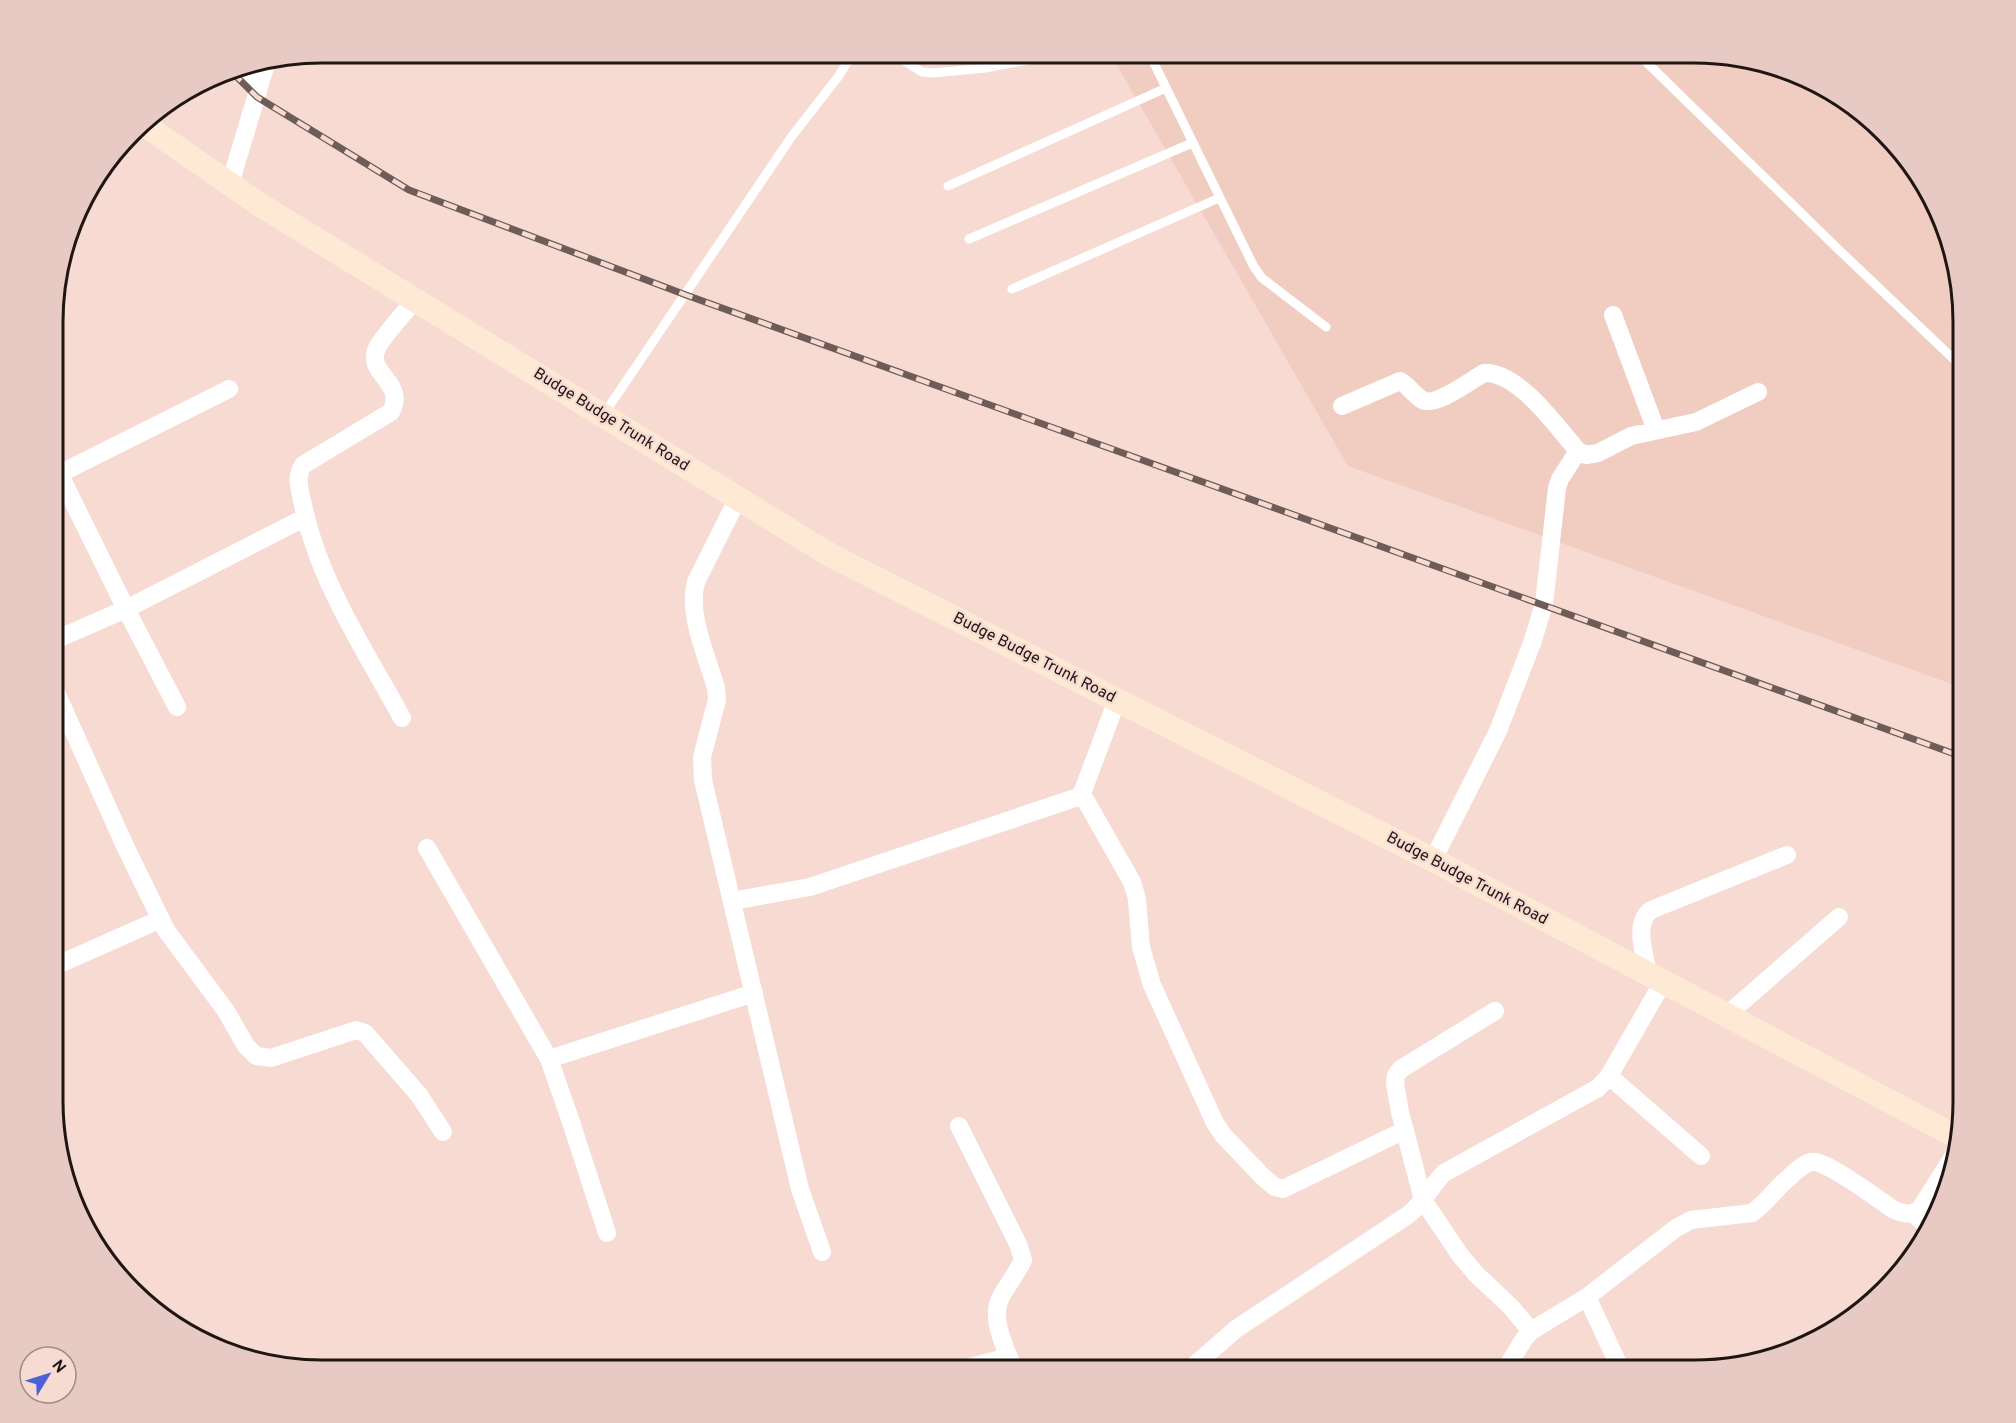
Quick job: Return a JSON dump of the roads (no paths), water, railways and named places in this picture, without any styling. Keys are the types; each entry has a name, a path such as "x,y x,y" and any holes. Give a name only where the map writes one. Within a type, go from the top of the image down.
{"main road":[{"name":"Budge Budge Trunk Road","path":"150,128 257,203 830,555 1433,860 1951,1134"}],"street":[{"path":"230,184 264,70"},
{"path":"248,74 259,84"},
{"path":"402,718 331,587 316,554 299,484 299,471 303,465 391,412 397,402 395,393 377,366 375,357 377,349 415,300"},
{"path":"1613,315 1656,430"},
{"path":"1342,406 1400,381 1428,403 1438,400 1484,373 1492,373 1500,375 1524,391 1578,451 1586,455 1598,453 1631,436 1696,423 1758,392"},
{"path":"63,467 229,389"},
{"path":"1433,860 1498,731 1532,643 1544,604 1557,488 1560,479 1578,451"},
{"path":"63,482 177,707"},
{"path":"738,498 696,582 693,595 694,615 716,688 717,700 702,757 703,780 800,1189 822,1252"},
{"path":"63,637 126,609 306,517"},
{"path":"1081,796 1117,700"},
{"path":"63,708 125,846 166,930 226,1011 246,1046 256,1056 271,1058 356,1030 365,1033 419,1095 443,1132"},
{"path":"732,901 810,887 1081,796"},
{"path":"1081,796 1132,882 1137,899 1141,947 1152,985 1196,1086 1223,1135 1263,1177 1275,1187 1283,1189 1405,1130"},
{"path":"427,848 549,1059 572,1122 607,1233"},
{"path":"1200,1360 1236,1329 1408,1215 1444,1173 1598,1088 1609,1076 1656,978 1642,933 1644,915 1651,910 1787,855"},
{"path":"1727,1015 1839,917"},
{"path":"63,962 161,919"},
{"path":"549,1059 754,993"},
{"path":"1495,1011 1417,1057 1396,1075 1395,1084 1423,1200 1465,1261 1511,1307 1531,1331"},
{"path":"1609,1076 1701,1156"},
{"path":"959,1126 1018,1244 1023,1260 1018,1272 997,1304 998,1325 1010,1360"},
{"path":"1511,1360 1531,1331 1587,1297 1676,1228 1690,1220 1752,1213 1784,1182 1811,1161 1835,1170 1894,1210 1904,1214 1914,1214 1920,1209 1942,1174"},
{"path":"1914,1214 1922,1222"},
{"path":"1587,1297 1616,1360"}],"lane":[{"path":"603,415 792,136 847,63"},
{"path":"908,63 922,72 933,73 1011,63"},
{"path":"1154,63 1245,253 1262,278 1326,327"},
{"path":"1647,63 1953,358"},
{"path":"948,186 1166,88"},
{"path":"969,239 1192,142"},
{"path":"1012,289 1219,198"}],"railway":[{"path":"238,78 257,97 409,190 686,295 1953,753"}]}
